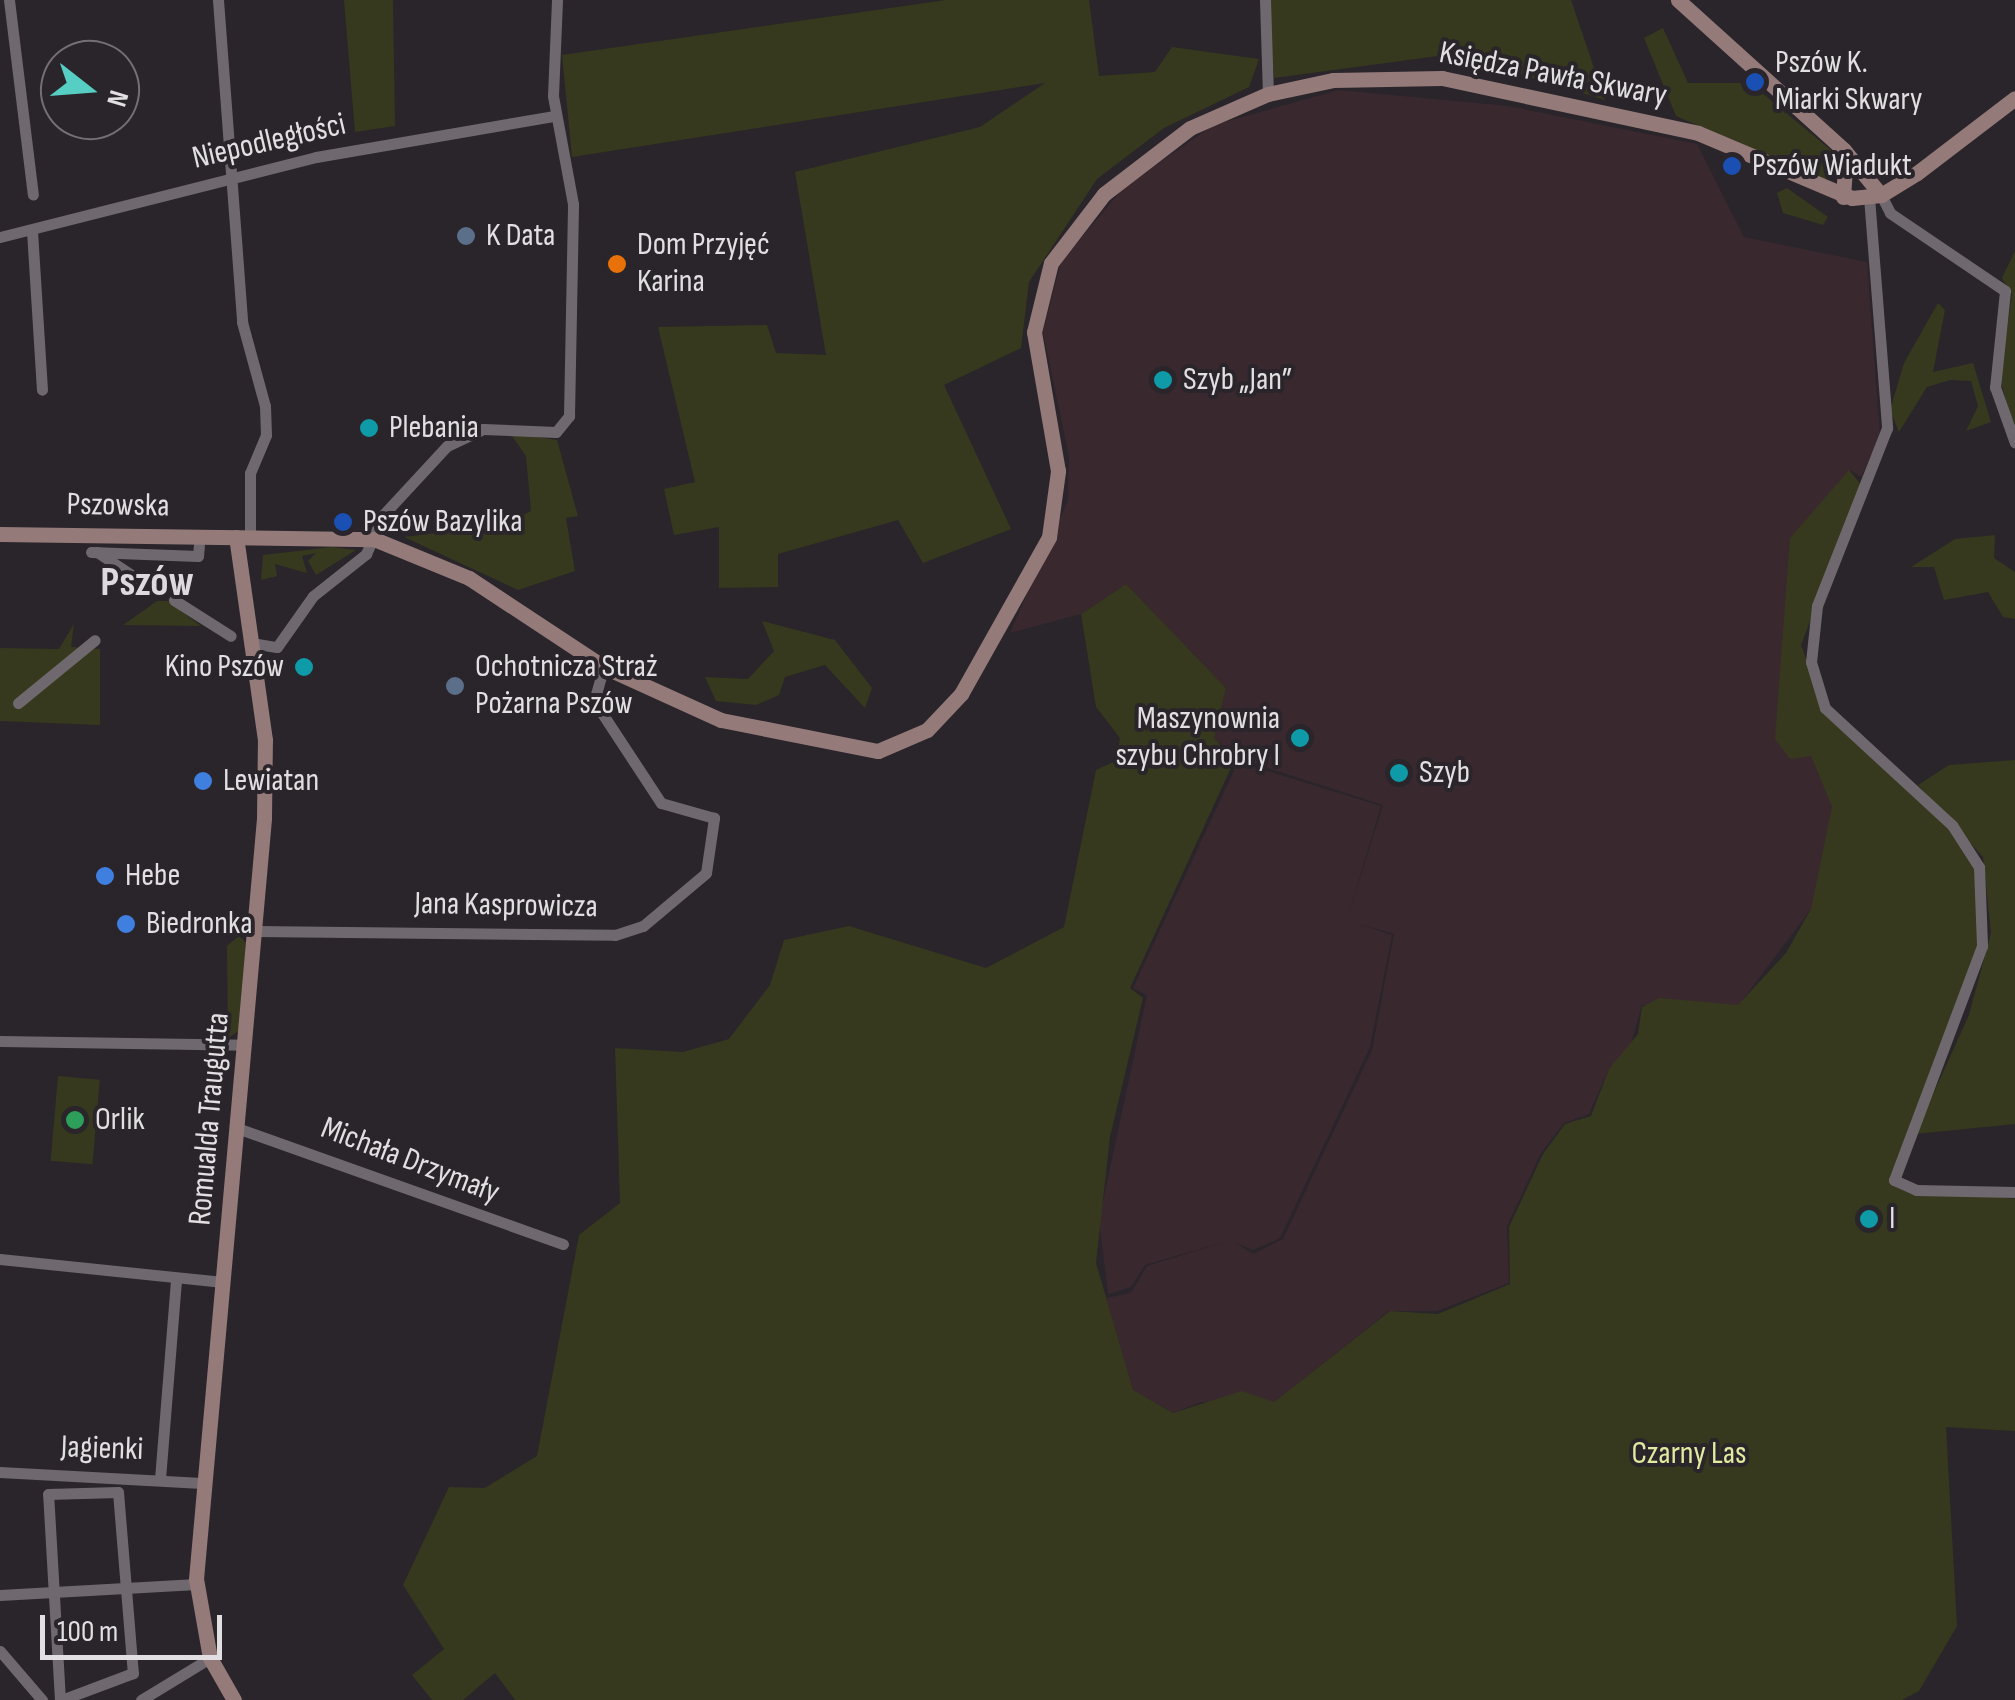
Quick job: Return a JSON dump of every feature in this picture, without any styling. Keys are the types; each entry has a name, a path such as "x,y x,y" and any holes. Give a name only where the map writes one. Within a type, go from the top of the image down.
{"main road":[{"path":"1678,0 1844,150 1875,196"},
{"name":"Księdza Pawła Skwary","path":"243,537 374,539 469,578 604,667 780,738 878,751 927,730 980,664 1054,520 1058,471 1034,332 1050,263 1145,158 1268,94 1402,77 1583,106 1698,133 1843,197"},
{"path":"1844,150 1843,197 1875,196 2015,98"},
{"name":"Pszowska","path":"0,534 243,537"},
{"name":"Romualda Traugutta","path":"234,1700 210,1658 197,1584 202,1483 245,1045 265,740 251,643 243,537"}],"street":[{"path":"10,0 33,194"},
{"path":"218,0 235,176 242,322 265,406 266,435 250,473 243,537"},
{"path":"251,643 277,647 313,596 374,539 426,463 482,429 556,432 569,416 573,204 554,116 557,0"},
{"path":"1265,0 1268,94"},
{"name":"Niepodległości","path":"0,237 235,176 554,116"},
{"path":"1875,196 1890,213 2005,291 1995,387 2015,443"},
{"path":"1875,196 1887,428 1817,606 1811,662 1825,708 1952,824 1979,867 1978,961 1894,1180 1916,1190 2015,1192"},
{"path":"32,230 42,390"},
{"path":"146,584 94,552 198,553"},
{"path":"174,600 231,636"},
{"path":"18,703 96,640"},
{"name":"Jana Kasprowicza","path":"254,931 616,934 642,926 706,873 714,818 661,803 594,702 604,667"},
{"path":"0,1042 245,1045"},
{"name":"Michała Drzymały","path":"237,1128 563,1244"},
{"path":"0,1259 176,1281 222,1282"},
{"path":"160,1479 176,1281"},
{"name":"Jagienki","path":"0,1472 202,1483"},
{"path":"118,1492 133,1673 60,1700 53,1592 48,1494 118,1492"},
{"path":"0,1595 197,1584"},
{"path":"0,1651 42,1700"},
{"path":"142,1700 210,1658"}],"shaded area":[{"path":"1339,90 1508,106 1697,144 1744,237 1867,262 1880,436 1861,477 1850,470 1790,538 1811,755 1832,807 1828,853 1811,909 1738,1006 1642,1005 1627,1057 1609,1069 1589,1114 1564,1123 1541,1153 1507,1226 1509,1283 1437,1311 1389,1311 1274,1402 1201,1402 1173,1413 1133,1390 1106,1298 1131,1293 1147,1266 1231,1240 1145,1265 1131,1287 1108,1294 1099,1220 1147,995 1133,988 1238,762 1381,806 1347,920 1383,805 1240,759 1214,738 1226,688 1126,584 1081,614 1010,633 1068,500 1069,457 1043,332 1061,262 1125,186 1214,125","holes":["1357,923 1394,934 1372,1050 1283,1239 1253,1254 1234,1242 1253,1250 1280,1238 1370,1047 1392,935"]}],"green space":[{"path":"344,0 393,0 395,126 355,132"},
{"path":"946,0 1089,0 1099,76 1155,72 1172,47 1259,59 1249,87 1164,128 1097,179 1029,282 1021,348 944,385 1011,529 923,563 898,520 778,554 778,587 719,588 719,527 674,535 664,489 695,482 658,327 767,325 776,353 826,355 795,172 980,127 1045,83 572,157 562,55"},
{"path":"1268,0 1571,0 1605,100 1453,54 1274,78"},
{"path":"1663,28 1688,83 1750,83 1837,155 1838,173 1824,180 1676,116 1644,38"},
{"path":"1787,188 1828,217 1823,225 1783,213 1777,193"},
{"path":"2015,251 2015,436 2000,378 2012,294 2002,278"},
{"path":"1938,303 1945,310 1933,372 1973,363 1991,422 1966,431 1978,406 1971,381 1950,380 1927,387 1899,432 1890,410 1904,363"},
{"path":"510,433 557,440 578,516 566,518 575,571 518,590 404,537 505,524 531,511 526,456"},
{"name":"Czarny Las","path":"1849,470 1862,486 1801,645 1824,708 1951,825 1978,867 1982,939 1966,1006 1895,1167 1902,1187 2015,1199 2015,1431 1946,1427 1957,1626 1919,1691 1902,1700 515,1700 495,1673 463,1700 432,1700 412,1675 444,1649 403,1585 449,1487 485,1488 537,1456 579,1235 620,1203 615,1048 683,1052 729,1039 770,985 784,940 849,926 986,968 1064,927 1096,770 1116,761 1120,738 1096,707 1081,614 1126,584 1226,688 1214,738 1235,759 1130,988 1143,998 1110,1137 1096,1263 1133,1390 1173,1413 1242,1391 1274,1402 1390,1311 1438,1314 1510,1284 1509,1227 1543,1154 1565,1124 1591,1116 1609,1069 1638,1034 1642,1007 1659,998 1738,1005 1786,953 1811,909 1832,807 1811,756 1790,759 1775,739 1790,538"},
{"path":"1995,535 1994,558 2015,572 2015,619 2003,617 1988,592 1944,600 1934,567 1911,567 1955,539"},
{"path":"332,547 356,550 316,575 308,561 316,553 302,556 307,573 275,564 277,576 261,580 263,555"},
{"path":"157,601 168,601 201,626 123,625"},
{"path":"762,621 835,640 872,688 865,708 825,665 785,677 779,695 756,705 716,701 705,677 748,679 774,651"},
{"path":"74,624 71,647 100,649 100,725 0,721 0,648 59,649"},
{"path":"2015,760 2015,1124 1915,1134 1969,1015 1991,933 1983,857 1918,785 1949,765"},
{"path":"239,936 246,943 240,1030 228,1038 227,946"},
{"name":"Orlik","path":"58,1076 100,1080 92,1164 51,1161"}],"place":[{"name":"Pszów K. Miarki Skwary","path":"1755,82"},
{"name":"Pszów Wiadukt","path":"1732,166"},
{"name":"K Data","path":"466,236"},
{"name":"Dom Przyjęć Karina","path":"617,264"},
{"name":"Szyb „Jan”","path":"1163,380"},
{"name":"Plebania","path":"369,428"},
{"name":"Pszów Bazylika","path":"343,522"},
{"name":"Kino Pszów","path":"304,667"},
{"name":"Ochotnicza Straż Pożarna Pszów","path":"455,686"},
{"name":"Maszynownia szybu Chrobry I","path":"1300,738"},
{"name":"Szyb","path":"1399,773"},
{"name":"Lewiatan","path":"203,781"},
{"name":"Hebe","path":"105,876"},
{"name":"Biedronka","path":"126,924"},
{"name":"Orlik","path":"75,1120"},
{"name":"I","path":"1869,1219"}],"district":[{"name":"Pszów","path":"147,583"}]}
